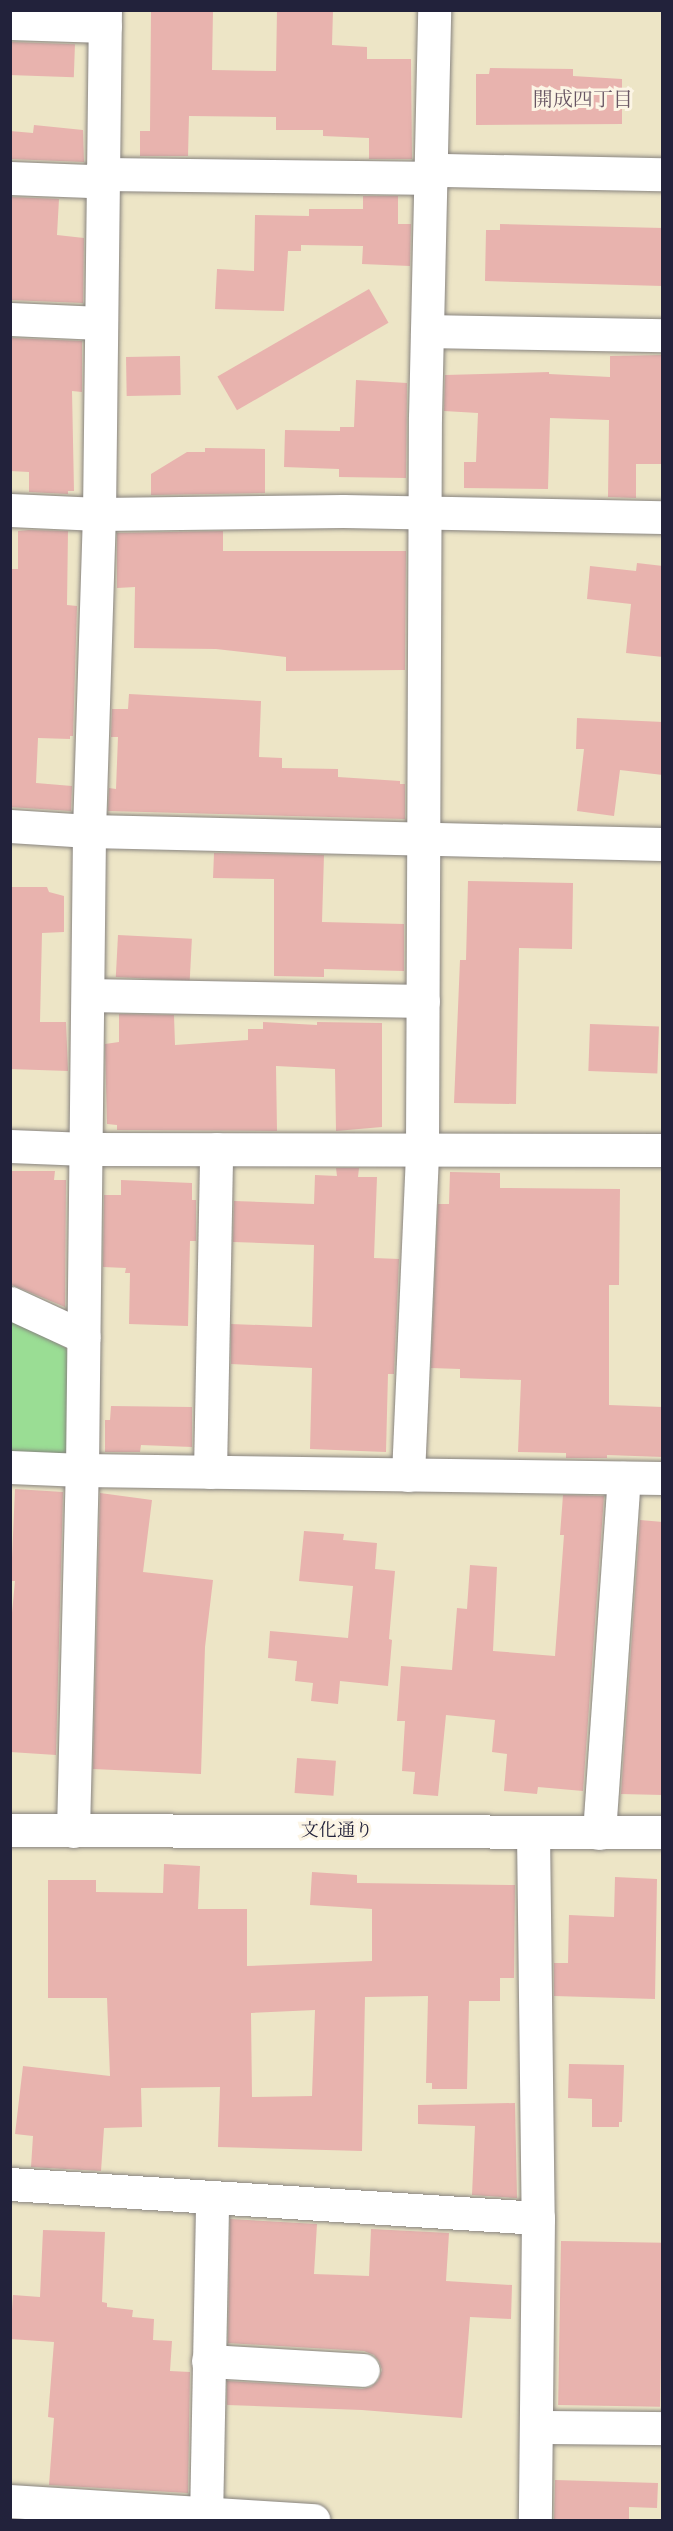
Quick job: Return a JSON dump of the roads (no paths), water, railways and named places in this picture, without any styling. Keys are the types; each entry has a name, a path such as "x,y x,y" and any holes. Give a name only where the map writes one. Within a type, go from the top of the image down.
{"street":[{"path":"408,1475 422,1150 425,514 434,10"},
{"path":"10,23 105,18 99,514 89,831 82,1470 73,1831"},
{"path":"10,178 90,181 103,174 420,178 444,170 663,174"},
{"path":"10,319 101,323"},
{"path":"427,331 663,335"},
{"path":"10,510 99,514 343,511 663,517"},
{"path":"10,826 89,831 663,844"},
{"path":"88,995 423,1001"},
{"path":"10,1146 86,1149 663,1150"},
{"path":"210,1472 216,1149"},
{"path":"10,1303 84,1337"},
{"path":"10,1467 663,1478"},
{"path":"599,1833 624,1478"},
{"name":"文化通り","path":"10,1830 663,1832"},
{"path":"533,1832 538,2218 535,2520"},
{"path":"10,2184 538,2218"},
{"path":"206,2517 212,2198"},
{"path":"208,2361 363,2370"},
{"path":"537,2427 663,2428"},
{"path":"10,2502 206,2517 313,2520"}],"district":[{"name":"開成四丁目","path":"583,101"}]}
